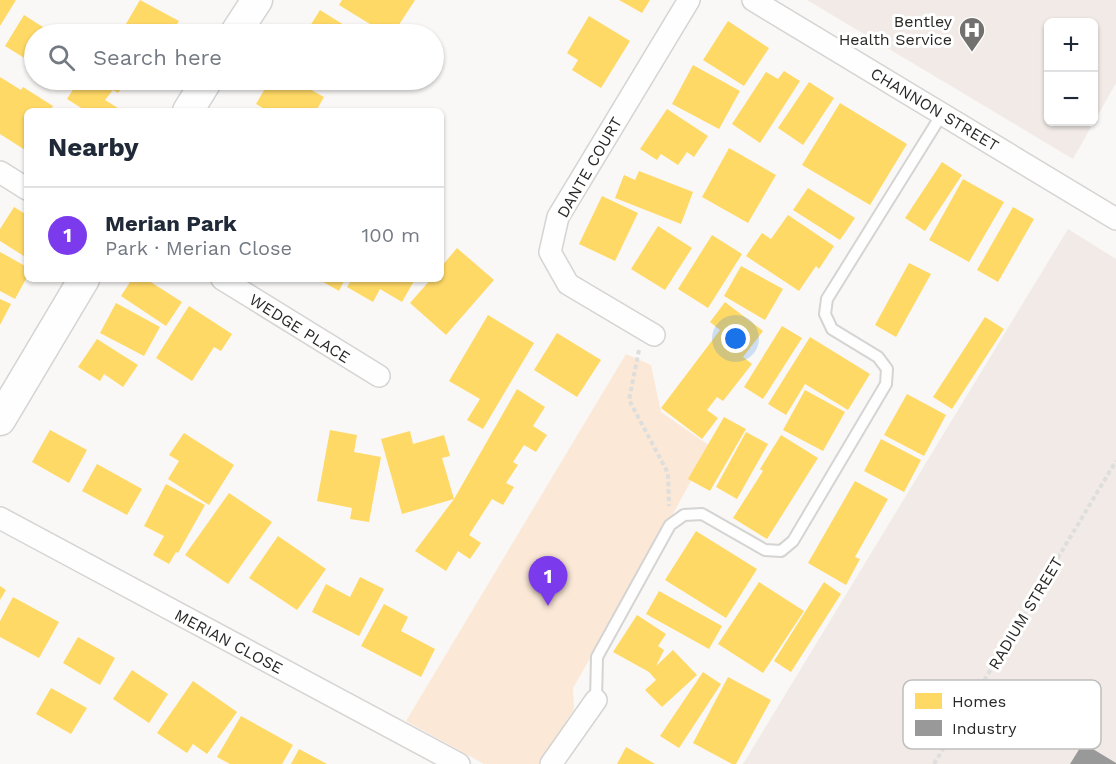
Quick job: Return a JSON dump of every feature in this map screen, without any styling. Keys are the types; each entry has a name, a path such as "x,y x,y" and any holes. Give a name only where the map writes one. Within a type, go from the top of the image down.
{"street":[{"path":"241,24 256,0"},
{"name":"DANTE COURT","path":"649,332 568,284 550,252 558,217 689,0"},
{"name":"CHANNON STREET","path":"753,0 1116,219"},
{"path":"190,108 201,90"},
{"path":"0,172 24,187"},
{"path":"0,420 82,282"},
{"name":"WEDGE PLACE","path":"227,282 379,376"},
{"name":"MERIAN CLOSE","path":"0,518 459,764"},
{"path":"551,764 596,700"}],"lane":[{"path":"596,700 597,657 670,525 684,515 702,514 765,550 781,551 793,541 886,384 886,369 878,357 832,329 825,314 827,299 942,114"}],"path":[{"path":"649,332 629,400 668,473 670,525"},
{"name":"RADIUM STREET","path":"984,680 1116,461"},
{"name":"RADIUM STREET","path":"934,764 943,749"}],"shaded area":[{"name":"Bentley Health Service","path":"807,0 1116,0 1116,83 1098,115 1098,18 1044,18 1044,126 1092,126 1073,159"},
{"path":"1068,229 1116,259 1116,764 743,764"},
{"path":"626,354 651,365 661,412 710,446 573,688 574,709 540,764 484,764 406,721"}],"building: Homes":[{"path":"0,0 16,0 0,26"},
{"path":"140,0 179,21 177,24 126,24"},
{"path":"342,0 415,0 399,24 370,24 339,5"},
{"path":"619,0 650,0 642,13"},
{"path":"320,10 342,24 311,24"},
{"path":"24,15 38,24 24,24 24,58 5,46"},
{"path":"589,16 630,41 601,88 572,70 578,60 567,53"},
{"path":"728,21 769,48 744,86 703,60"},
{"path":"693,65 740,91 719,129 672,104"},
{"path":"784,71 800,81 760,143 732,124 766,72 778,79"},
{"path":"0,77 21,90 23,87 24,90 28,90 53,106 52,108 24,108 24,149 0,134"},
{"path":"809,82 834,98 803,145 778,128"},
{"path":"73,90 113,90 105,100 118,108 81,108 67,99"},
{"path":"264,90 311,90 324,97 318,108 263,108 256,104"},
{"path":"840,103 907,144 870,205 802,165"},
{"path":"667,109 708,136 694,157 687,152 678,165 661,154 657,160 640,149"},
{"path":"729,148 776,175 748,223 702,197"},
{"path":"942,162 962,175 925,231 905,218"},
{"path":"639,171 693,192 681,224 615,198 624,175 635,180"},
{"path":"963,179 1004,202 969,262 929,240"},
{"path":"808,188 855,218 840,240 793,210"},
{"path":"602,196 638,213 615,261 579,244"},
{"path":"14,207 24,213 24,256 0,241 0,229"},
{"path":"1013,207 1034,219 998,282 977,270"},
{"path":"788,215 834,246 819,269 816,266 799,291 746,256 762,233 771,239"},
{"path":"658,226 692,248 665,290 631,269"},
{"path":"712,235 742,254 708,308 678,289"},
{"path":"457,248 494,280 446,335 410,303 428,282 444,282 444,263"},
{"path":"0,252 24,265 24,282 15,299 0,291"},
{"path":"909,263 931,274 896,337 875,325"},
{"path":"741,266 783,289 765,320 724,296"},
{"path":"130,282 151,282 182,302 166,326 121,296"},
{"path":"323,282 344,282 339,291"},
{"path":"350,282 413,282 402,302 380,289 373,302 347,287"},
{"path":"0,299 11,304 0,325"},
{"path":"725,302 763,331 743,357 752,364 723,401 717,397 707,410 718,418 702,439 661,408 720,330 710,322"},
{"path":"116,303 160,327 144,356 100,333"},
{"path":"189,306 232,334 221,351 214,347 192,381 156,358"},
{"path":"488,315 534,343 483,429 467,420 480,399 449,381"},
{"path":"985,317 1004,329 952,409 933,397"},
{"path":"782,326 802,338 763,399 744,387"},
{"path":"557,333 601,360 577,397 534,370"},
{"path":"810,337 870,374 848,410 805,384 786,415 768,404"},
{"path":"97,339 138,365 123,387 104,374 100,381 78,367"},
{"path":"517,389 545,407 533,426 547,435 536,452 524,445 513,462 518,465 506,483 514,487 503,505 492,499 469,535 481,543 470,559 458,551 446,571 415,551 454,499"},
{"path":"805,390 845,412 823,451 783,430"},
{"path":"907,394 946,415 924,456 884,435"},
{"path":"724,417 746,429 710,491 688,479"},
{"path":"50,430 87,450 69,483 32,462"},
{"path":"330,430 357,435 354,452 381,457 369,522 350,519 352,508 317,501"},
{"path":"410,431 413,444 444,435 450,456 442,458 454,499 402,514 381,439"},
{"path":"746,432 768,444 737,499 716,487"},
{"path":"184,433 234,465 209,505 168,479 179,461 169,455"},
{"path":"781,435 818,458 767,539 733,518 763,471 760,469"},
{"path":"881,439 921,460 904,492 864,471"},
{"path":"97,464 142,489 127,515 82,491"},
{"path":"855,481 888,499 855,557 860,559 846,585 808,563"},
{"path":"166,484 205,505 178,553 176,552 169,564 153,555 164,536 144,526"},
{"path":"229,493 272,522 228,584 185,555"},
{"path":"696,531 757,569 726,618 665,580"},
{"path":"278,536 326,569 297,610 249,578"},
{"path":"360,577 384,589 359,636 312,612 326,584 350,597"},
{"path":"759,582 804,611 763,673 718,644"},
{"path":"824,582 841,594 791,672 774,661"},
{"path":"0,586 6,590 0,600"},
{"path":"659,591 722,626 709,649 646,614"},
{"path":"13,597 59,622 39,658 0,637 0,621"},
{"path":"384,604 408,617 401,631 435,649 421,677 361,646"},
{"path":"637,615 666,634 658,646 664,650 656,666 673,650 697,675 662,707 645,690 656,680 649,672 613,652"},
{"path":"78,637 115,658 100,685 63,663"},
{"path":"132,670 168,694 149,723 113,699"},
{"path":"703,672 721,684 679,748 660,736"},
{"path":"728,677 771,700 736,764 693,743"},
{"path":"193,681 237,712 207,754 193,744 187,753 157,733"},
{"path":"51,688 87,708 71,734 36,714"},
{"path":"241,716 293,745 282,764 230,764 217,757"},
{"path":"626,747 655,764 617,764"},
{"path":"299,749 327,764 291,764"}],"building: Industry":[{"path":"1079,749 1093,749 1116,763 1116,764 1070,764"}],"place":[{"name":"Bentley Health Service","path":"972,53"},
{"name":"Merian Park","path":"548,606"}]}
